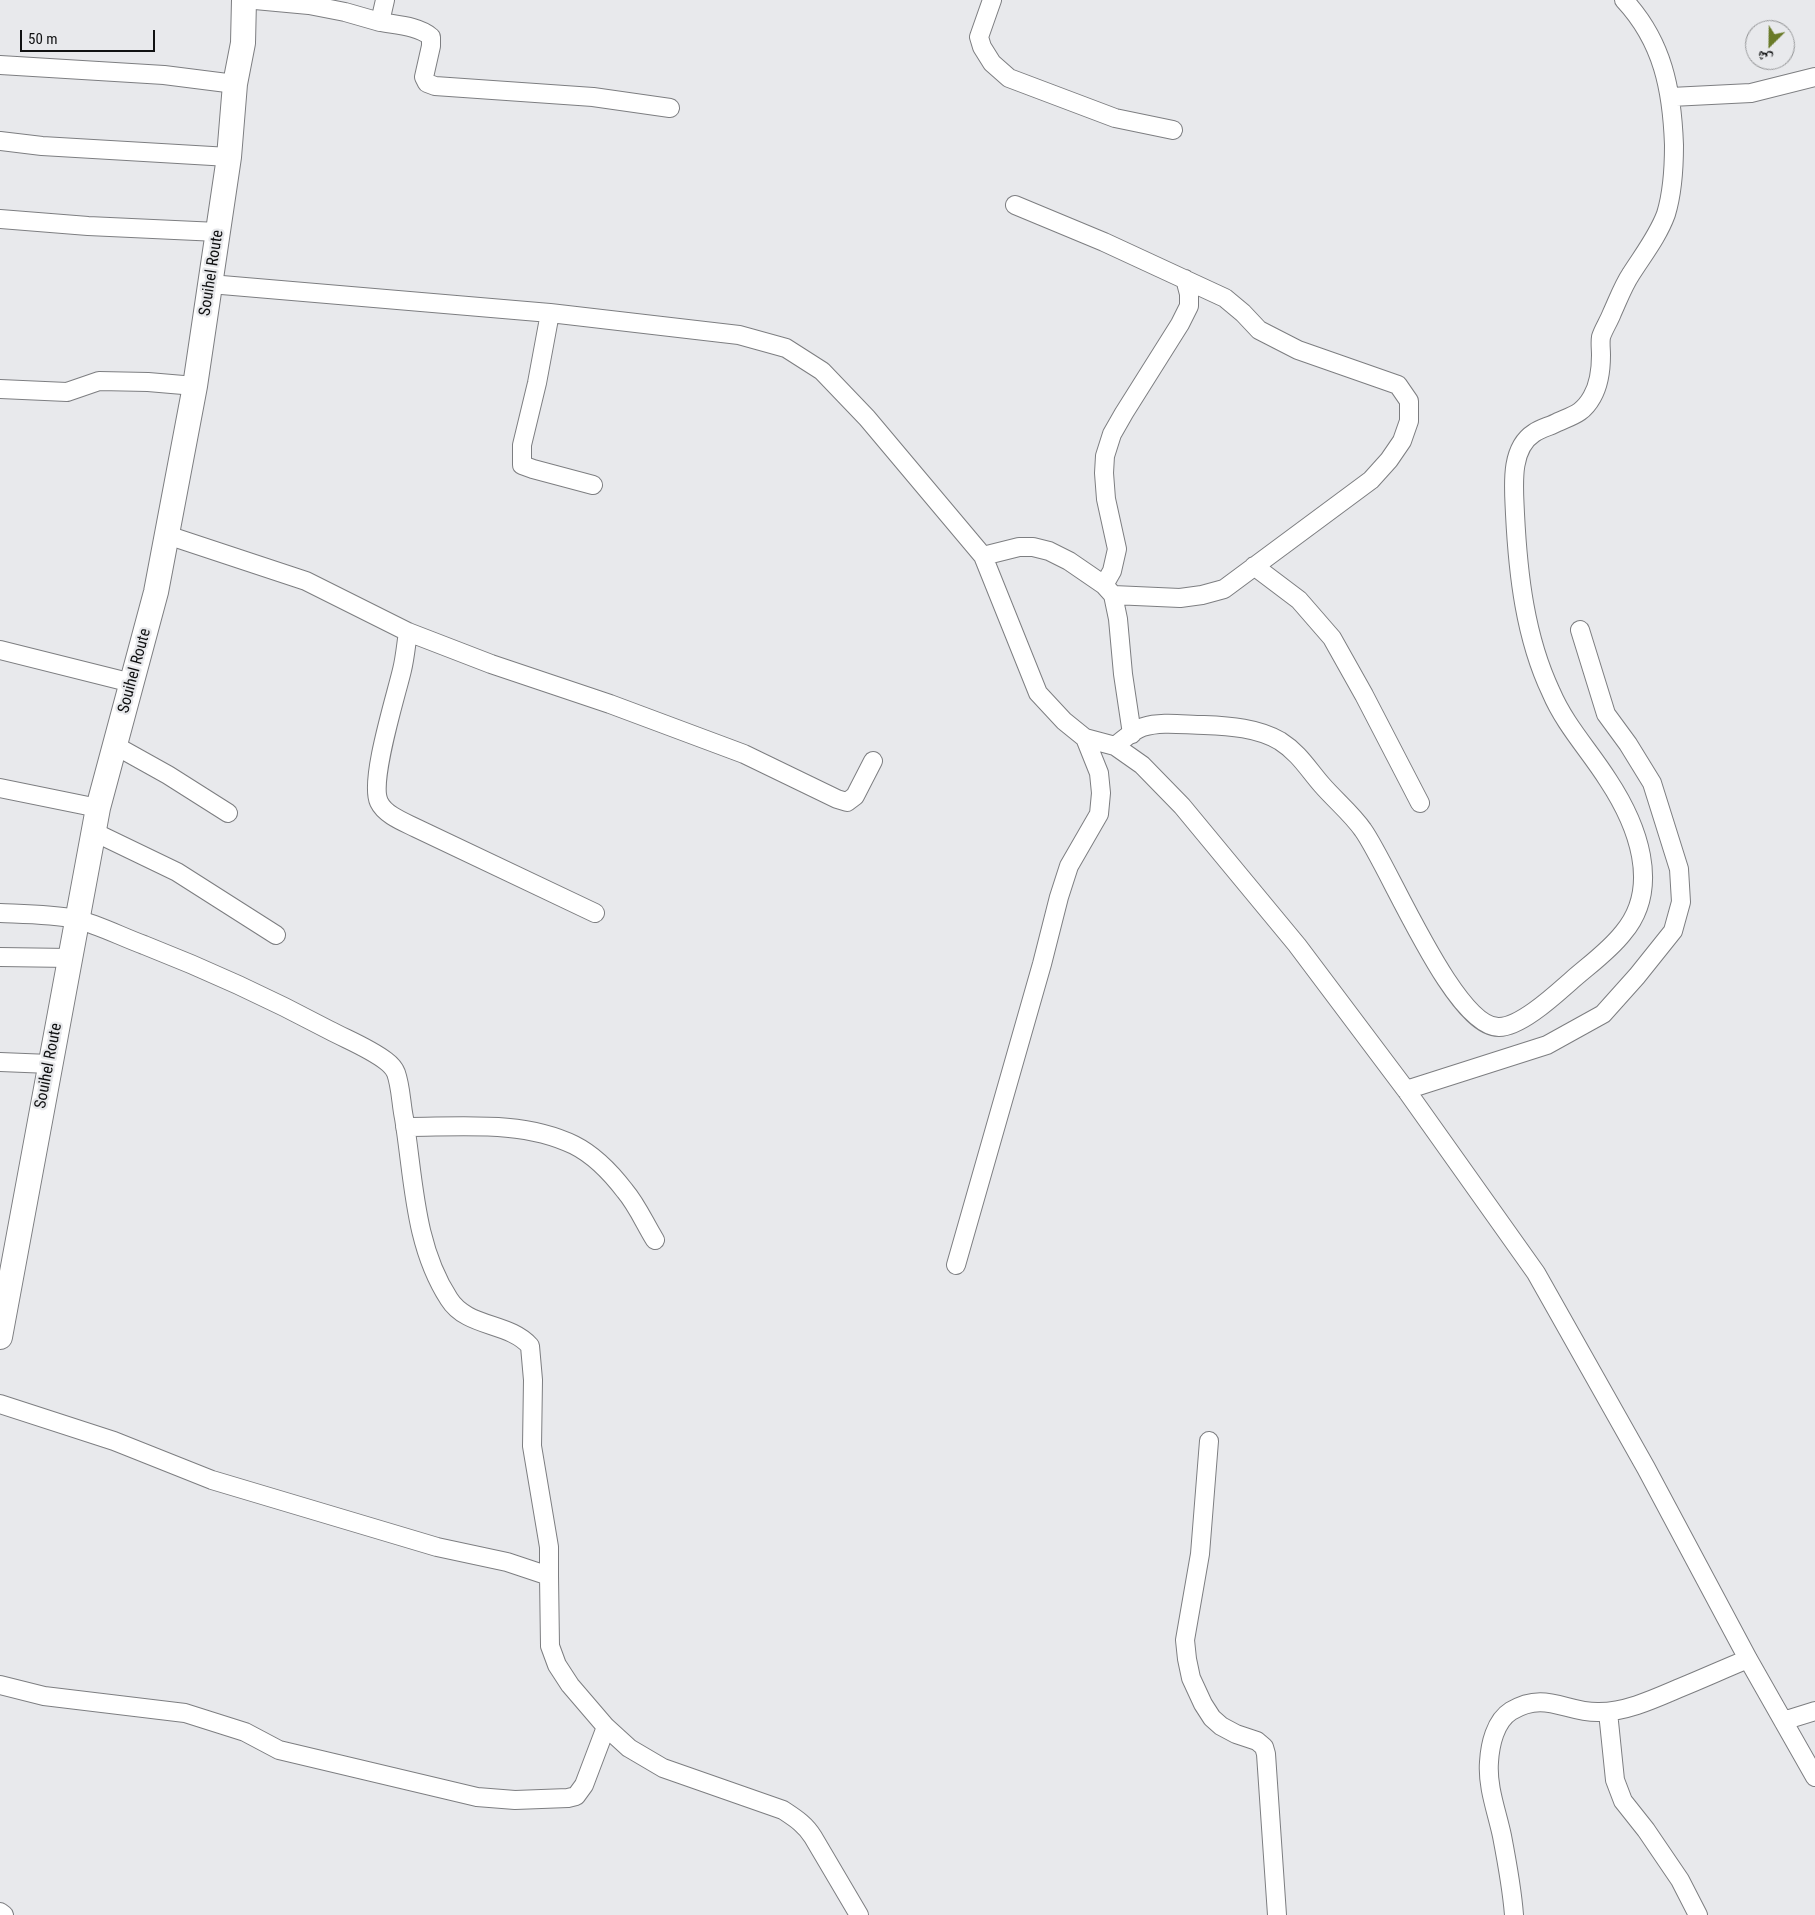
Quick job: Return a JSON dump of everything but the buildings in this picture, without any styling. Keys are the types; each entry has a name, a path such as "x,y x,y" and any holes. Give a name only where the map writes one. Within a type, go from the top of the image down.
{"main road":[{"name":"Souihel Route","path":"0,1337 98,808 156,592 167,536 194,386 218,232 236,84 243,43 244,0"}],"street":[{"path":"255,0 309,4 427,33 431,37 431,46 424,77 427,83 434,86 593,97 670,108"},
{"path":"380,22 385,0"},
{"path":"992,0 979,36 982,47 992,63 1009,78 1115,118 1172,130"},
{"path":"1115,746 1141,728 1166,724 1215,725 1252,729 1276,739 1298,753 1321,784 1363,829 1392,880 1416,930 1441,972 1468,1008 1484,1022 1498,1027 1513,1023 1535,1012 1624,933 1636,913 1644,886 1642,854 1629,818 1609,782 1574,735 1552,696 1535,654 1518,564 1514,470 1519,451 1530,434 1582,412 1595,393 1601,363 1601,338 1628,278 1648,249 1665,214 1674,174 1671,97 1664,70 1651,39 1634,11 1624,0"},
{"path":"0,65 164,75 236,84"},
{"path":"1671,97 1751,93 1815,77"},
{"path":"0,141 42,146 228,157"},
{"path":"983,556 1019,547 1049,551 1069,561 1109,590 1180,598 1202,596 1224,589 1371,480 1402,441 1409,420 1409,400 1398,385 1298,350 1259,330 1243,312 1225,298 1015,205"},
{"path":"0,219 88,226 218,232"},
{"path":"1132,734 1123,674 1118,618 1109,590 1117,549 1106,499 1104,473 1106,456 1116,427 1180,324 1189,306 1189,294 1185,279"},
{"path":"210,284 550,313 739,335 786,348 822,371 867,418 983,556 1038,693 1064,722 1085,738 1115,746 1142,765 1182,806 1298,945 1406,1090 1536,1273 1646,1468 1748,1659 1815,1777"},
{"path":"550,313 522,445 522,465 592,485"},
{"path":"0,389 67,392 99,381 148,382 194,386"},
{"path":"167,536 306,581 408,632 491,664 610,704 744,754 837,799 848,802 856,796 873,762"},
{"path":"1254,566 1299,600 1332,638 1420,803"},
{"path":"1406,1090 1547,1045 1603,1014 1638,976 1673,932 1681,902 1679,868 1652,783 1628,744 1606,714 1580,630"},
{"path":"408,632 376,786 379,802 389,813 416,828 595,913"},
{"path":"0,650 132,683"},
{"path":"956,1265 1037,983 1059,897 1069,866 1099,814 1101,793 1099,773 1085,738"},
{"path":"116,746 168,775 228,813"},
{"path":"0,788 98,808"},
{"path":"94,832 177,872 276,935"},
{"path":"0,913 35,914 77,920 229,979 388,1062 396,1074 411,1160 414,1198 421,1234 431,1262 448,1298 455,1308 465,1315 516,1335 530,1346 532,1446 549,1547 550,1646 557,1665 570,1685 606,1727 636,1753 663,1768 783,1810 807,1827 859,1915"},
{"path":"0,957 70,958"},
{"path":"0,1062 50,1064"},
{"path":"405,1127 516,1129 546,1134 576,1146 602,1165 626,1192 655,1240"},
{"path":"0,1404 107,1438 222,1482 437,1547 506,1562 548,1576"},
{"path":"1209,1441 1200,1554 1185,1640 1186,1659 1203,1704 1212,1718 1221,1726 1236,1734 1257,1741 1264,1746 1277,1915"},
{"path":"1514,1915 1488,1762 1497,1726 1505,1716 1520,1706 1538,1702 1556,1703 1596,1712 1608,1712 1659,1696 1748,1659"},
{"path":"0,1685 44,1696 185,1713 245,1732 279,1750 477,1797 497,1800 568,1798 576,1796 584,1786 606,1727"},
{"path":"1783,1721 1815,1711"},
{"path":"1608,1712 1615,1780 1623,1801 1646,1830 1680,1880 1698,1915"},
{"path":"0,1912 4,1915"}]}
